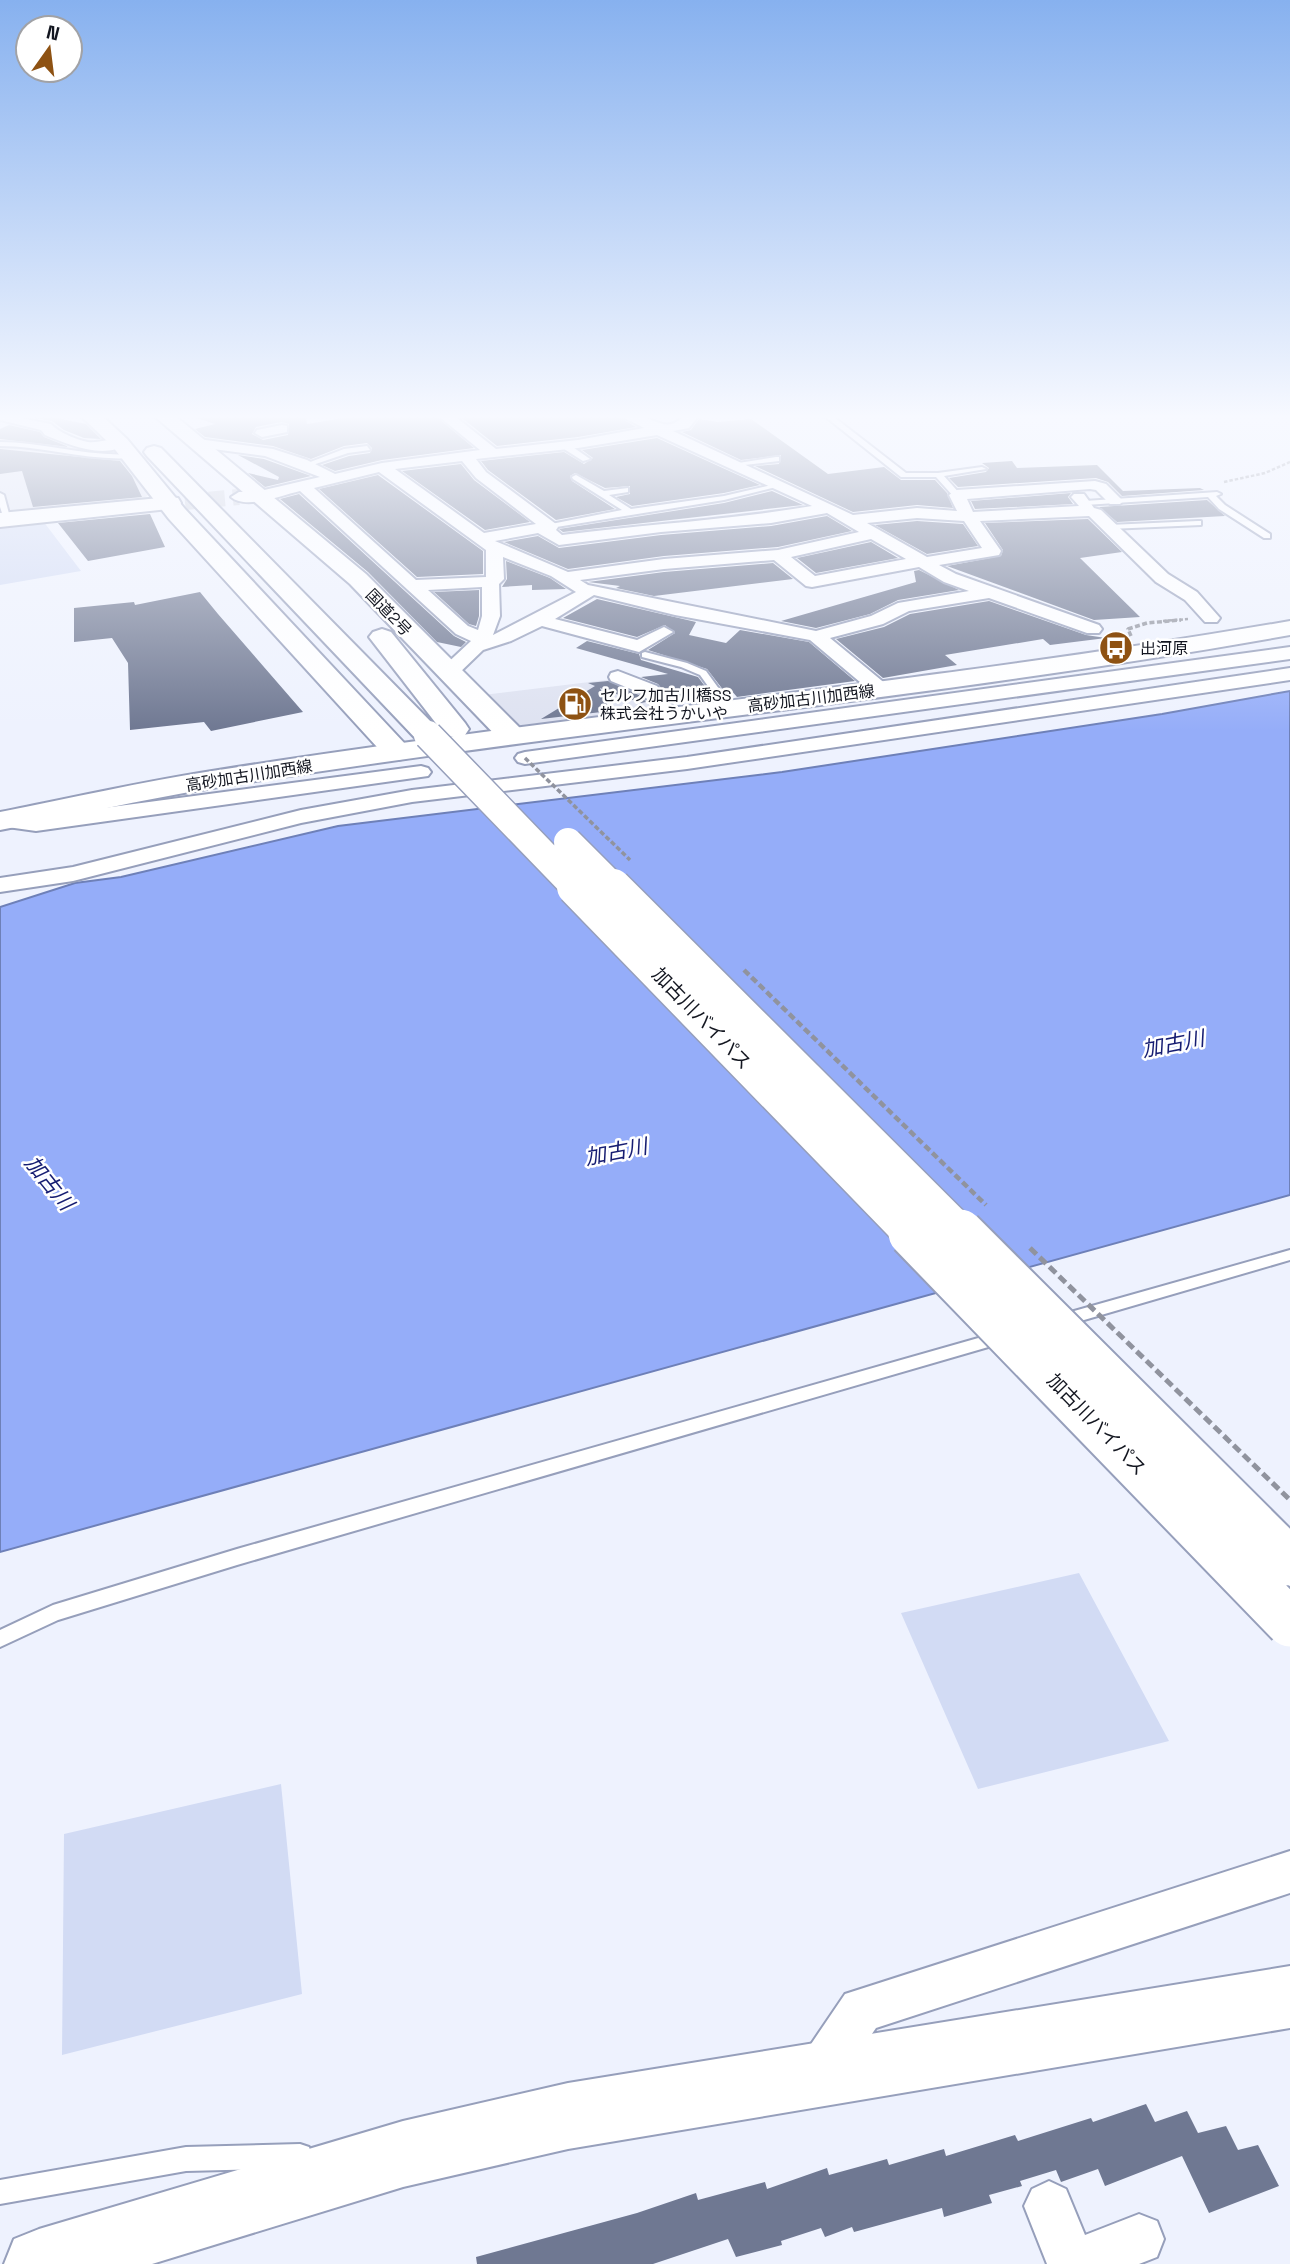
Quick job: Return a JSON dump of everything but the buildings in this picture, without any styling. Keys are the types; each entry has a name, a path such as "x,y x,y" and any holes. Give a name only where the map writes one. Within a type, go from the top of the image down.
{"main road":[{"path":"192,520 386,742 426,747"},
{"path":"195,520 371,698 426,747"},
{"name":"加古川バイパス","path":"221,520 426,747 1290,1623"},
{"name":"加古川バイパス","path":"245,520 310,591 426,747 1290,1562"},
{"path":"270,520 344,590 426,747"},
{"name":"国道2号","path":"280,520 358,579 519,747"},
{"name":"高砂加古川加西線","path":"2,820 209,780 426,747 519,747 670,716 880,689 1290,628"},
{"path":"39,2264 403,2154 568,2116 1290,1997"}],"street":[{"path":"340,520 462,630 479,642 491,643 539,620 584,595 585,591"},
{"path":"455,520 488,543 566,577 585,591 594,590 675,610 816,636 877,620 904,607 992,592"},
{"path":"535,520 559,540 661,527 751,520"},
{"path":"852,520 950,578 1093,629"},
{"path":"778,555 812,582 993,551 970,520"},
{"path":"1102,520 1162,578 1191,596 1211,618"},
{"path":"488,543 545,528"},
{"path":"566,577 664,564 778,555 876,533"},
{"path":"412,585 490,582 495,579 488,543"},
{"path":"448,673 460,667 479,642 491,619 490,582"},
{"path":"539,620 639,646 664,632"},
{"path":"816,636 880,689"},
{"path":"519,747 1290,653"},
{"path":"0,885 73,874 301,817 412,796 687,763 1290,674"},
{"path":"618,677 650,690 670,716"},
{"path":"817,2074 861,2010 1290,1872"},
{"path":"1049,2206 1074,2264 1139,2239"}],"lane":[{"path":"545,528 586,520"},
{"path":"1241,520 1266,536"},
{"path":"1109,527 1198,523"},
{"path":"645,655 703,673 728,708"},
{"path":"0,1639 53,1614 237,1557 1290,1255"},
{"path":"0,2192 186,2159 403,2154"}],"path":[{"path":"519,747 634,864"},
{"path":"743,970 992,1211"},
{"path":"1022,1240 1290,1500"}],"shaded area":[{"path":"42,520 81,571 0,585 0,523"},
{"path":"614,679 647,690 661,709 514,726 483,695"},
{"path":"1079,1573 1169,1741 978,1789 901,1613"},
{"path":"281,1784 302,1994 62,2055 64,1834"}],"water":[{"name":"加古川","path":"1290,691 1290,1195 0,1552 0,907 75,883 121,877 338,826 782,772 1162,714"}],"place":[{"name":"出河原","path":"1116,648"},
{"name":"セルフ加古川橋SS 株式会社うかいや","path":"575,704"}]}
